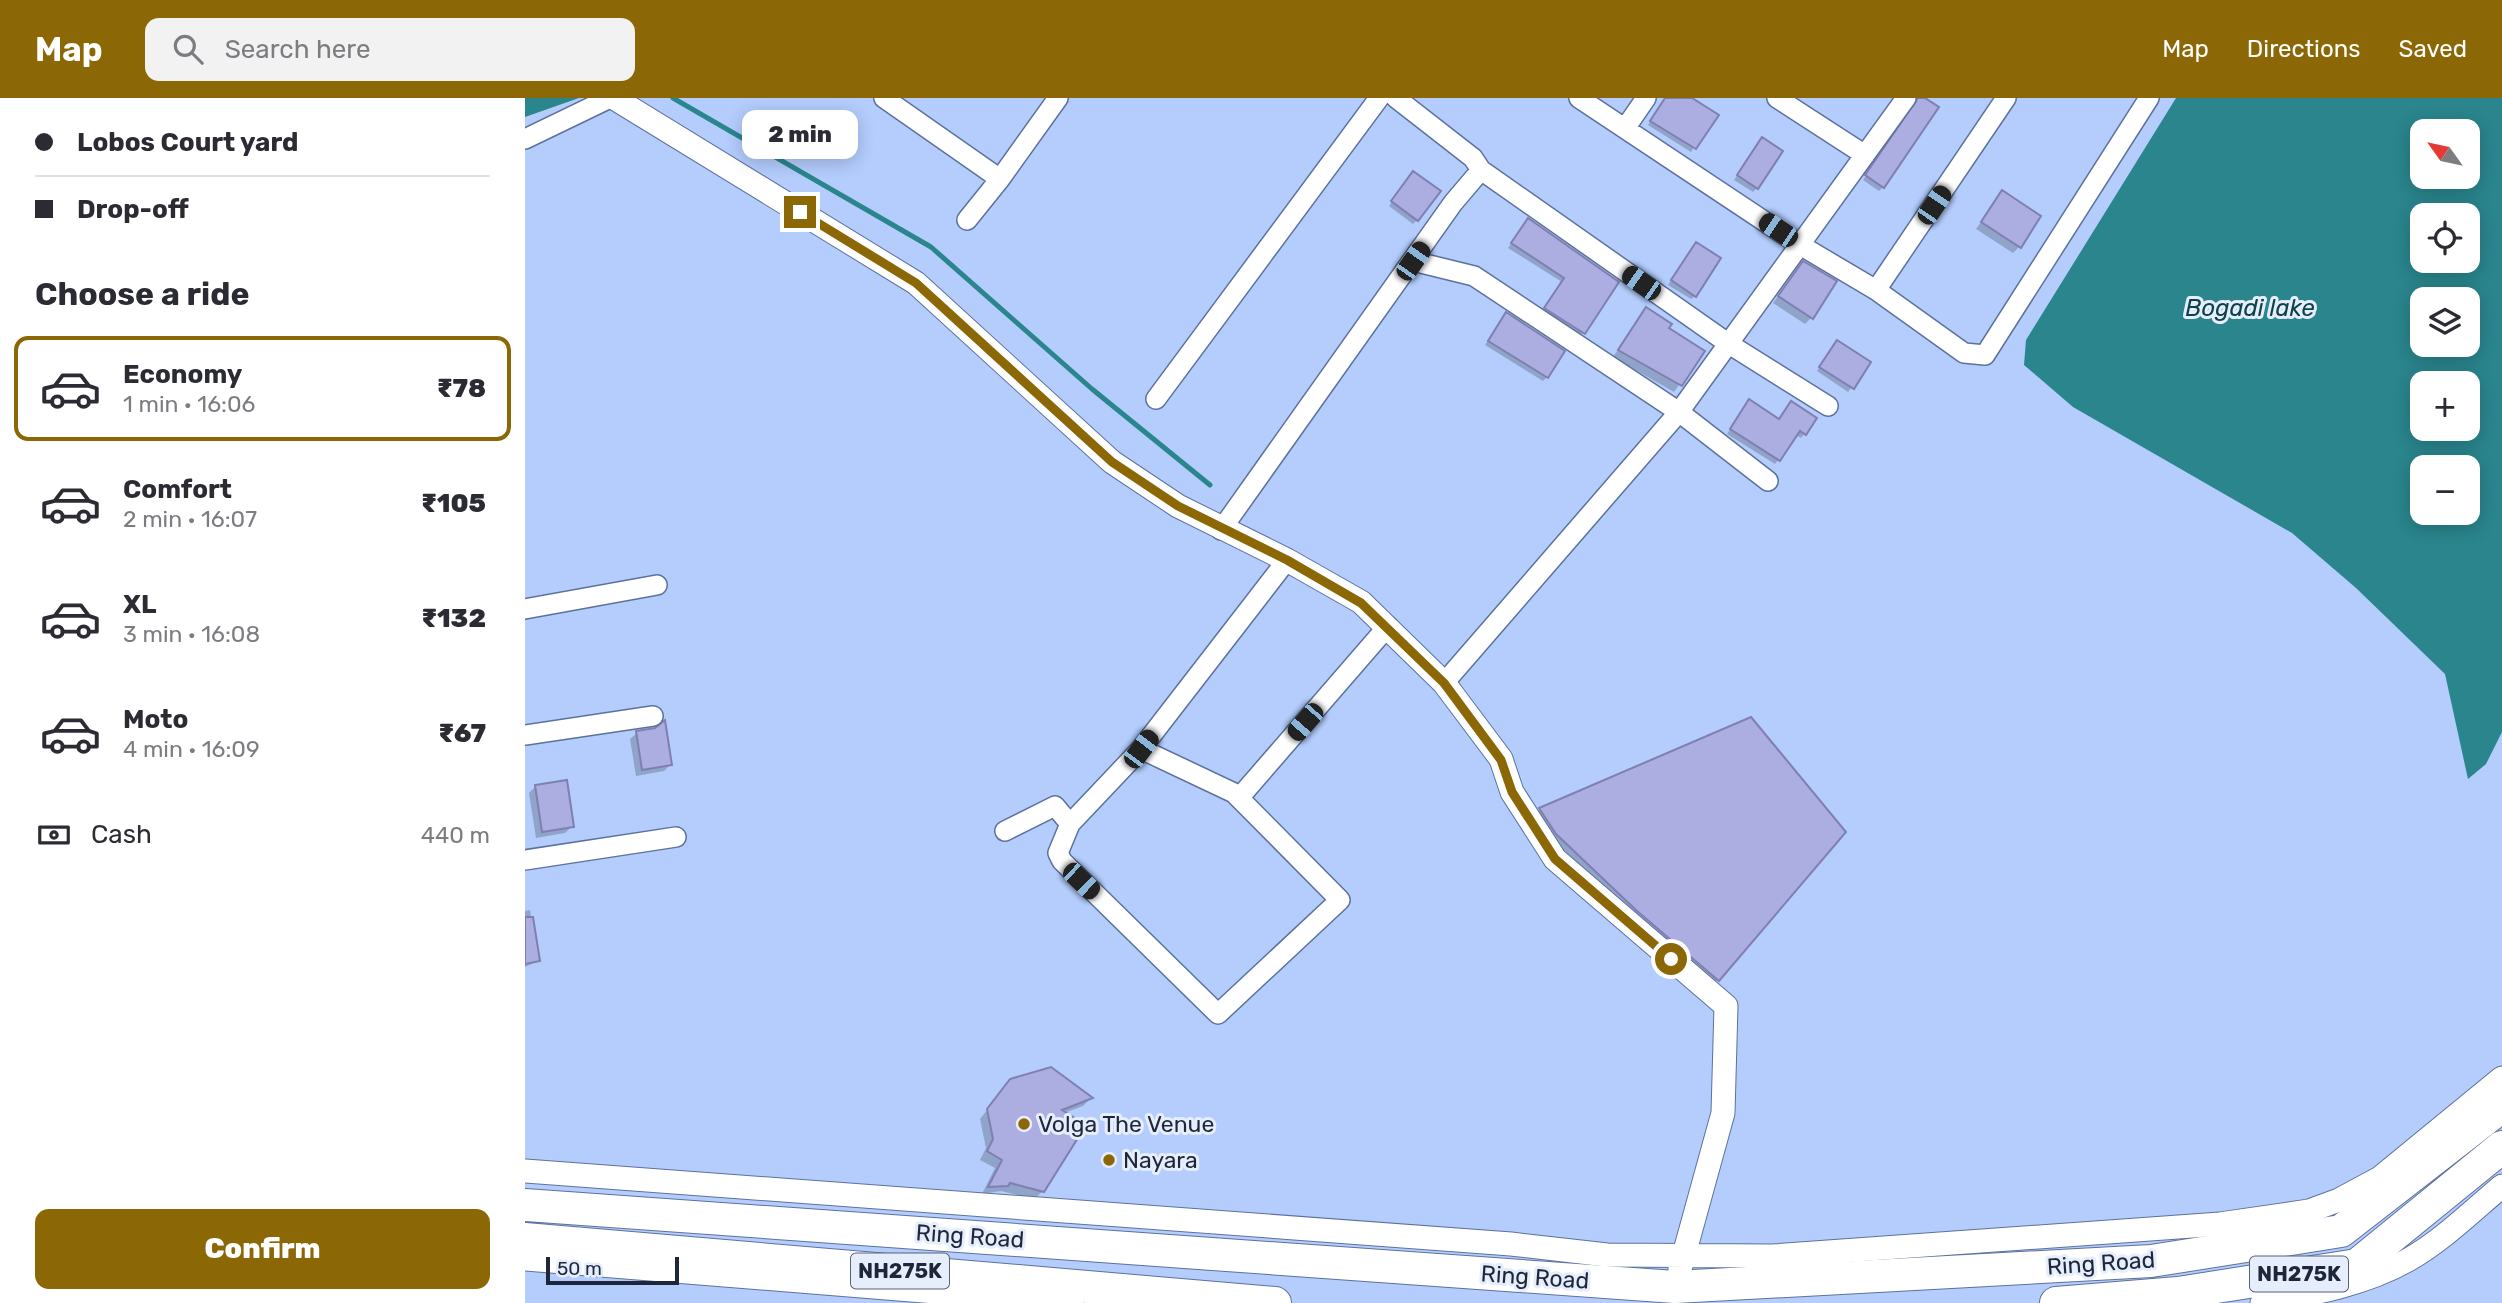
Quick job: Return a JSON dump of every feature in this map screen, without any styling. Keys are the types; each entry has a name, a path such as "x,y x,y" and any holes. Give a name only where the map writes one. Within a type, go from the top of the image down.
{"highway":[{"name":"Ring Road","path":"525,1205 1679,1272 1740,1293 2151,1261 2340,1231 2502,1106"},
{"name":"Ring Road","path":"2056,1303 2178,1298 2357,1265 2502,1147"},
{"name":"Ring Road","path":"525,1239 1275,1303"}],"street":[{"path":"525,139 612,98 916,283 1103,455 1178,506 1220,530 1287,560 1361,603 1388,626 1444,683 1501,760 1512,792 1555,859 1726,1006 1723,1113 1679,1272"},
{"path":"884,98 1000,179"},
{"path":"967,220 1058,98"},
{"path":"1156,399 1379,98"},
{"path":"1396,98 1473,158 1482,170 1729,344 1828,406"},
{"path":"1579,98 1800,245 1875,290 1965,353 1985,355 2149,98"},
{"path":"1626,127 1646,98"},
{"path":"1444,683 1679,412 1906,98"},
{"path":"1875,290 2006,98"},
{"path":"1787,101 1865,155"},
{"path":"1220,530 1453,204 1482,170"},
{"path":"1413,261 1474,276 1679,412 1768,481"},
{"path":"1141,749 1239,798 1340,900 1218,1014 1062,862 1058,853 1070,824 1141,749 1287,560"},
{"path":"525,608 657,585"},
{"path":"1239,798 1388,626"},
{"path":"525,735 653,716"},
{"path":"1005,831 1055,806 1070,824"},
{"path":"525,860 676,837"},
{"path":"525,1171 866,1199 1511,1244 1607,1255 1679,1272 1772,1256 2206,1225 2309,1211 2339,1200 2380,1178 2502,1078"},
{"path":"2262,1303 2322,1292 2377,1275 2410,1259 2502,1186"},
{"path":"525,1259 1072,1303"}],"water":[{"path":"525,98 579,98 525,117"},
{"name":"Bogadi lake","path":"2176,98 2502,98 2502,732 2486,764 2468,779 2445,674 2356,588 2292,533 2073,407 2024,365 2026,340"}],"building":[{"path":"1665,98 1692,98 1719,115 1696,149 1650,121"},
{"path":"1918,98 1925,98 1939,107 1884,188 1865,175"},
{"path":"1762,137 1783,151 1758,189 1737,175"},
{"path":"1413,171 1441,191 1418,221 1391,201"},
{"path":"2002,190 2041,216 2021,248 1981,222"},
{"path":"1528,218 1619,282 1585,334 1544,308 1564,278 1511,243"},
{"path":"1696,242 1721,258 1696,297 1671,280"},
{"path":"1803,261 1837,281 1813,319 1778,296"},
{"path":"1646,307 1672,324 1669,328 1705,351 1682,386 1618,350"},
{"path":"1506,312 1565,351 1548,378 1488,341"},
{"path":"1837,340 1871,362 1854,389 1819,367"},
{"path":"1749,399 1779,419 1791,401 1817,418 1806,435 1800,431 1780,461 1730,429"},
{"path":"1751,717 1846,832 1719,981 1637,911 1556,834 1539,808"},
{"path":"665,720 672,765 642,770 636,731 655,728"},
{"path":"567,780 574,827 542,832 535,785"},
{"path":"525,917 533,917 540,961 525,964"},
{"name":"Volga The Venue","path":"1051,1067 1093,1098 1062,1110 1086,1125 1044,1192 1010,1183 1008,1186 988,1187 1002,1160 987,1151 993,1139 987,1109 1010,1079"}],"waterway":[{"path":"673,98 931,247 1092,389 1210,485"}],"place":[{"name":"Volga The Venue","path":"1024,1124"},
{"name":"Nayara","path":"1109,1160"}],"route":[{"path":"800,212 916,283 1112,462 1220,530 1287,560 1361,603 1388,626 1444,683 1501,760 1512,792 1555,859 1671,959"}]}
